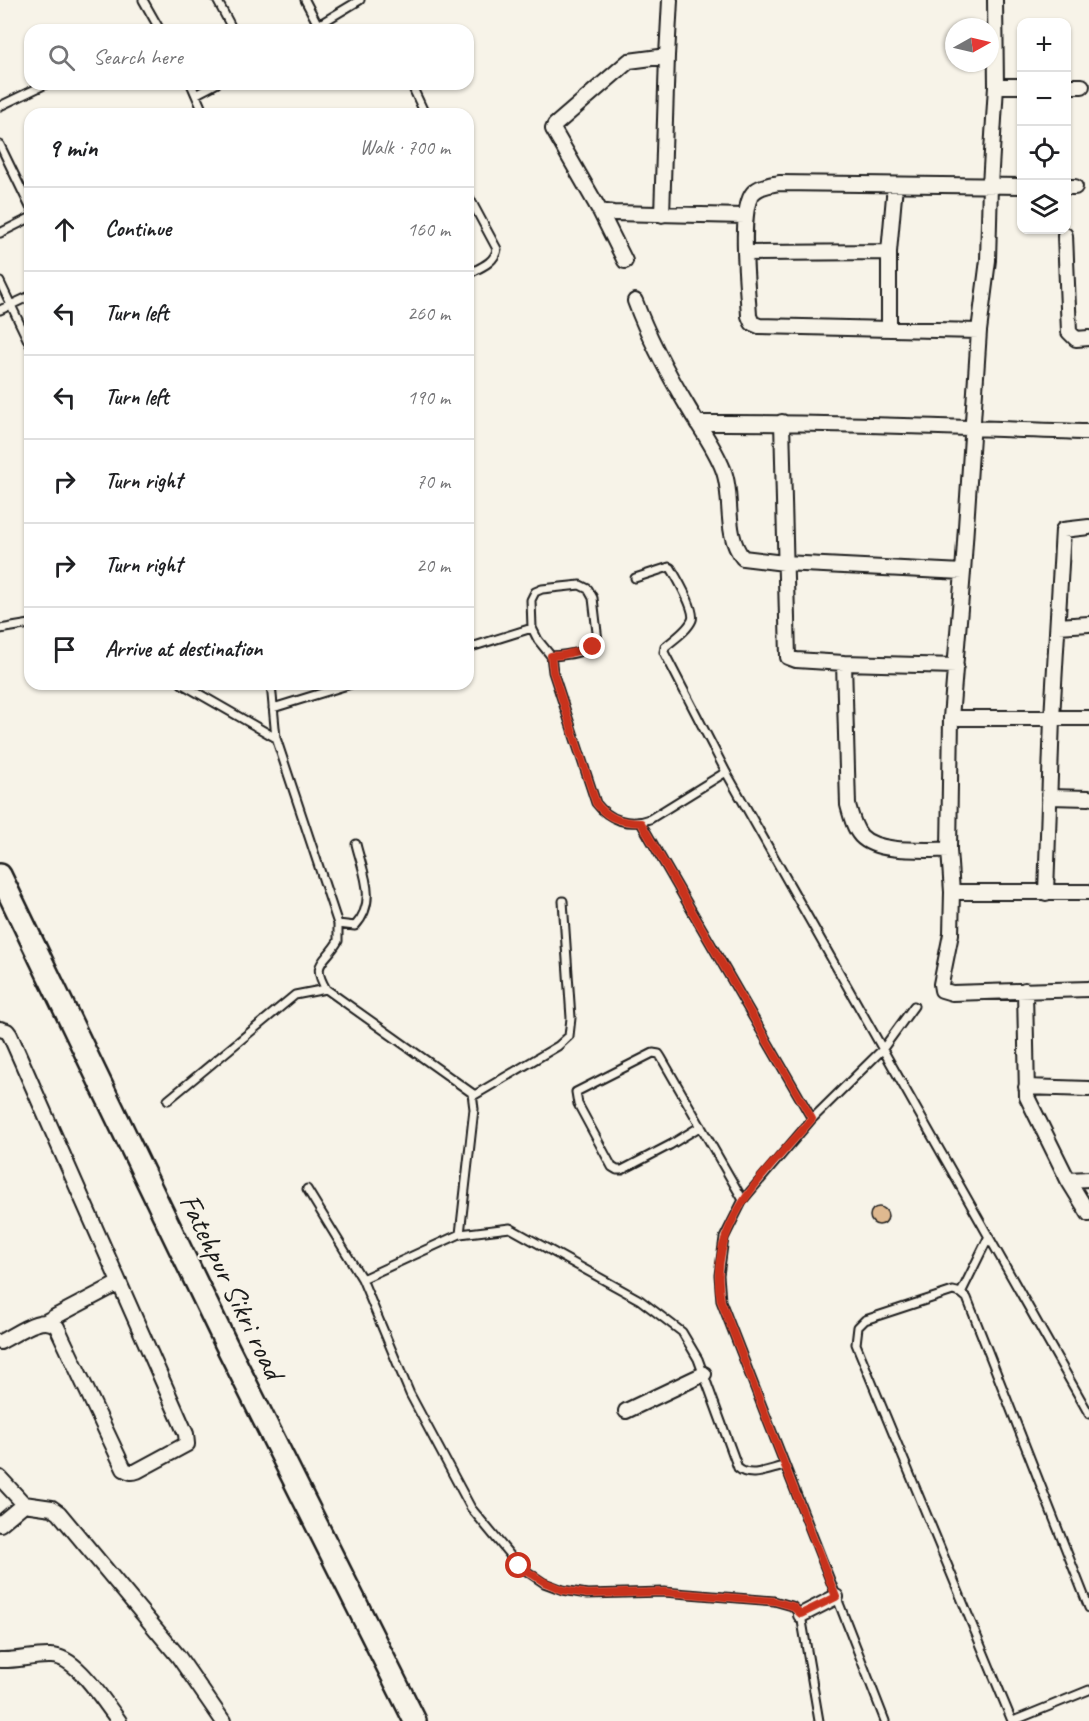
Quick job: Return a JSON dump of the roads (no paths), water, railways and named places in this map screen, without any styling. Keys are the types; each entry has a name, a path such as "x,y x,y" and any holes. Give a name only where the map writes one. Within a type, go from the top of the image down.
{"main road":[{"name":"Fatehpur Sikri road","path":"0,875 221,1333 415,1721"}],"street":[{"path":"662,215 670,0"},
{"path":"995,0 996,86 988,260 979,331 974,430 951,718 949,850 952,892 951,934 940,984 942,990 952,993 1089,989"},
{"path":"625,261 600,211 554,133 555,125 628,61 667,56"},
{"path":"996,86 1017,86"},
{"path":"1071,86 1082,86"},
{"path":"979,331 759,326 752,323 749,316 745,216 753,193 764,186 779,183 1017,186"},
{"path":"889,329 889,252 895,184"},
{"path":"600,211 662,215 745,216"},
{"path":"1065,235 1069,332 1076,339 1089,338"},
{"path":"746,253 889,252"},
{"path":"635,301 670,376 725,475 734,540 738,553 743,558 963,572"},
{"path":"697,423 782,422 1089,432"},
{"path":"782,422 788,657 796,660 844,663 956,666"},
{"path":"1046,893 1052,718 1063,530 1089,527"},
{"path":"1058,626 1089,624"},
{"path":"844,663 848,806 861,836 884,848 949,850"},
{"path":"951,718 1089,718"},
{"path":"1049,797 1089,798"},
{"path":"952,892 1089,892"},
{"path":"1025,990 1026,1087 1030,1107 1068,1180 1089,1214"},
{"path":"0,1029 7,1031 10,1035 188,1440 187,1444 132,1473 124,1469 57,1327 53,1322 47,1321"},
{"path":"1026,1087 1089,1089"},
{"path":"1068,1180 1089,1179"},
{"path":"0,1342 47,1321 119,1283"},
{"path":"626,1411 704,1374"},
{"path":"0,1478 24,1504 52,1508 59,1513 178,1656 223,1721"},
{"path":"0,1524 24,1504"},
{"path":"801,1614 836,1597"},
{"path":"0,1660 61,1657 70,1662 119,1721"}],"lane":[{"path":"143,0 157,24"},
{"path":"217,0 230,24"},
{"path":"305,0 317,24"},
{"path":"320,24 360,0"},
{"path":"0,105 33,90"},
{"path":"195,90 202,108"},
{"path":"197,94 205,90"},
{"path":"414,90 422,108"},
{"path":"0,145 24,195"},
{"path":"474,206 497,249 496,256 474,271"},
{"path":"0,233 24,221"},
{"path":"0,282 24,332"},
{"path":"0,310 24,299"},
{"path":"635,578 669,567 674,573 693,619 665,647 664,652 726,772 1089,1414"},
{"path":"580,585 588,589 593,598 598,641 593,647 551,656 546,652 532,628 531,600 535,592 542,589 580,585"},
{"path":"0,629 24,625"},
{"path":"474,646 532,628"},
{"path":"551,656 553,672 596,803 602,811 614,819 641,823 726,772"},
{"path":"192,690 276,738"},
{"path":"272,690 276,738 338,924 338,941 319,966 321,980 326,990 468,1090 473,1096 474,1109 460,1234"},
{"path":"273,708 332,690"},
{"path":"641,823 812,1119"},
{"path":"338,924 355,926 368,907 369,897 356,844"},
{"path":"473,1096 558,1046 569,1036 571,1017 563,901"},
{"path":"168,1100 295,995 326,990"},
{"path":"885,1721 784,1466 721,1301 719,1288 724,1238 743,1200 812,1119 882,1050 914,1006"},
{"path":"700,1126 670,1145 622,1170 616,1170 612,1167 578,1104 576,1092 653,1053 658,1054 700,1126 743,1200"},
{"path":"307,1190 362,1279 410,1394 471,1508 519,1566 544,1582 563,1590 587,1594 664,1592 774,1601 792,1606 801,1614 819,1721"},
{"path":"362,1279 460,1234 510,1228 640,1300 682,1332 691,1345 704,1374 738,1468 743,1473 752,1474 784,1466"},
{"path":"961,1293 988,1238"},
{"path":"1089,1608 967,1298 953,1291 865,1320 858,1326 856,1344 1012,1721 1089,1690"}]}
